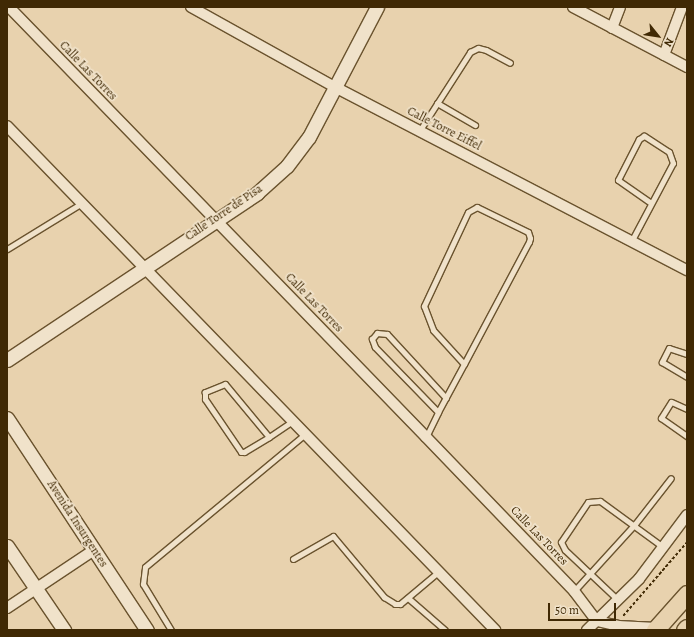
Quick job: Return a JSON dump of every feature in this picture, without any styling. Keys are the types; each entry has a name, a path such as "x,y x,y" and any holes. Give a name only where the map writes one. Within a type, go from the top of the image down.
{"highway":[{"path":"656,629 687,594"}],"street":[{"name":"Calle Las Torres","path":"9,7 574,591 596,625"},
{"name":"Calle Torre Eiffel","path":"191,7 335,87 632,240 687,270"},
{"name":"Calle Torre de Pisa","path":"7,360 257,193 287,166 309,137 377,7"},
{"path":"573,7 687,67"},
{"path":"612,28 620,7"},
{"path":"664,55 682,7"},
{"path":"7,126 146,266 293,422 493,629"},
{"name":"Avenida Insurgentes","path":"9,425 147,630"},
{"path":"587,630 596,625 618,600 663,547 687,515"},
{"path":"7,546 64,630"},
{"path":"7,608 94,550"},
{"path":"596,625 656,629"}],"lane":[{"path":"420,130 470,52 478,48 486,50 510,63"},
{"path":"437,103 475,125"},
{"path":"632,240 651,203 673,159 669,152 644,136 639,139 618,180 651,203"},
{"path":"7,250 82,203"},
{"path":"426,437 530,238 528,232 477,207 468,212 424,306 433,330 464,364"},
{"path":"438,412 375,347 372,339 377,333 387,334 446,398"},
{"path":"687,354 669,348 662,362 687,377"},
{"path":"269,437 225,384 205,392 205,399 237,451 244,452 269,437 293,422"},
{"path":"687,409 671,402 661,418 687,436"},
{"path":"171,630 143,584 146,567 305,434"},
{"path":"574,591 635,524 671,478"},
{"path":"618,600 589,574 561,542 588,502 600,501 635,524 663,547"},
{"path":"293,559 332,536 384,597 395,604 408,598 438,572"},
{"path":"408,598 445,630"}],"path":[{"path":"613,626 687,542"}]}
